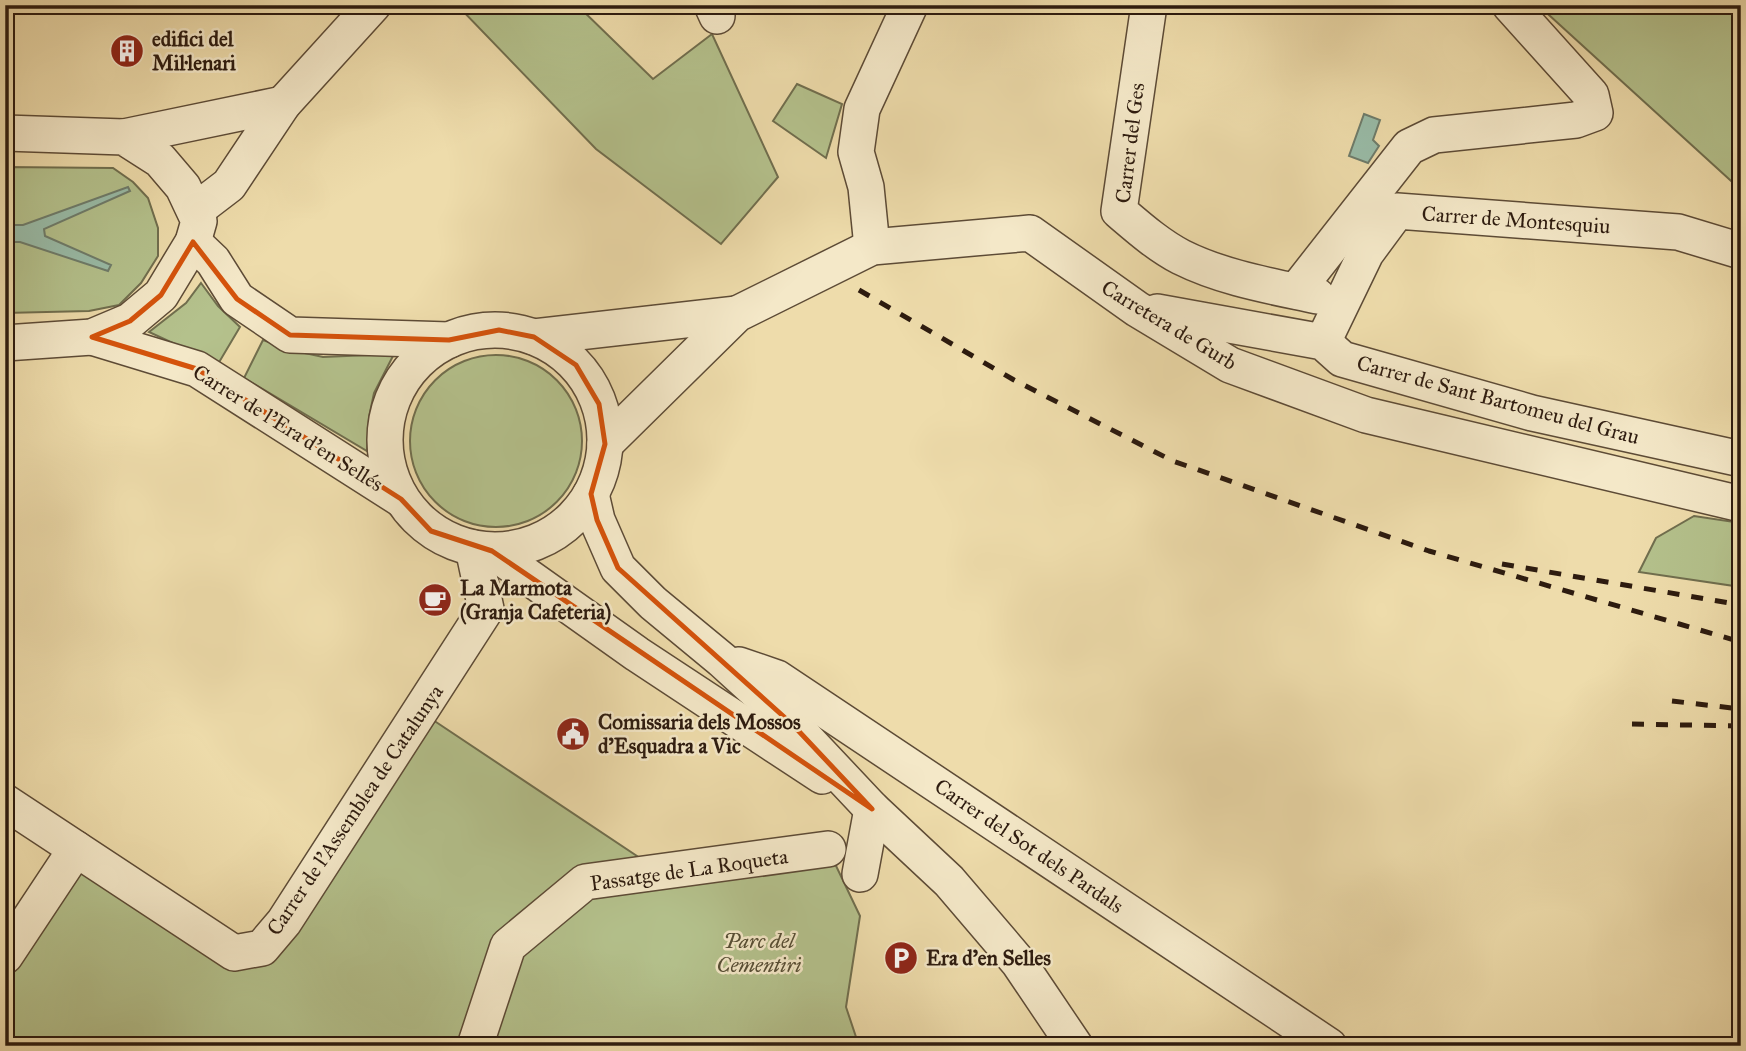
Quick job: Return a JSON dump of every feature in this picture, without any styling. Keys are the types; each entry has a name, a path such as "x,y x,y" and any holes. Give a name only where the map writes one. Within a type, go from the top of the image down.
{"street":[{"path":"5,343 92,337 130,321 161,295 194,227 229,185 283,104 373,5"},
{"path":"872,247 866,187 856,152 862,108 910,5"},
{"name":"Carrer del Ges","path":"1149,5 1119,211 1148,236 1181,257 1238,278 1344,302"},
{"path":"1296,291 1409,147 1434,135 1576,120 1595,113 1591,95 1510,5"},
{"path":"5,133 124,137 283,104"},
{"path":"124,137 160,160 183,187 194,227 237,299 290,335 449,340 480,331 499,330 534,337 558,349 576,365 590,383 599,404 605,444 601,471 591,495 575,516 554,534 525,547 483,550 452,542 432,531 401,499 387,463 385,442 392,401 402,382 418,362 449,340"},
{"name":"Carrer de Montesquiu","path":"1323,342 1366,253 1397,211 1678,232 1741,251"},
{"name":"Carretera de Gurb","path":"605,444 737,314 872,247 1030,233 1137,309 1230,365 1366,415 1741,504"},
{"name":"Carrer de Sant Bartomeu del Grau","path":"1137,309 1323,342 1342,359 1532,413 1741,459"},
{"name":"Carretera de Gurb","path":"534,337 737,314"},
{"name":"Carrer de l'Era d'en Sellés","path":"92,337 197,369 401,499"},
{"path":"591,495 597,520 618,568 653,603 722,660 792,724 872,809 958,891 1018,963 1075,1046"},
{"path":"483,550 872,809"},
{"name":"Carrer de l'Assemblea de Catalunya","path":"5,802 234,954 262,948 284,922 486,609 483,550"},
{"name":"Carrer del Sot dels Pardals","path":"722,660 777,678 1329,1046"},
{"path":"860,874 872,809"},
{"path":"5,956 76,849"},
{"name":"Passatge de La Roqueta","path":"475,1046 508,946 585,882 828,849"}],"highlighted area":[{"path":"193,242 237,299 290,335 449,340 499,330 534,337 576,365 599,404 605,444 591,494 597,520 618,568 792,724 872,809 492,551 431,531 401,499 197,369 92,337 130,321 161,295"}],"green space":[{"path":"457,5 577,5 653,79 712,34 778,177 721,244 596,149"},
{"path":"1538,5 1741,5 1741,190"},
{"path":"797,84 842,104 826,158 773,121"},
{"path":"5,167 113,168 133,182 148,198 158,228 158,256 141,283 119,305 89,311 5,313"},
{"path":"201,283 218,306 240,327 218,364 149,332 186,303"},
{"path":"263,340 323,357 394,354 374,393 367,451 244,378"},
{"path":"496,355 529,362 556,381 575,408 582,441 575,474 556,501 529,520 496,527 463,520 436,501 417,474 410,441 417,408 436,381 463,362"},
{"path":"1694,516 1741,523 1741,587 1639,572 1656,538"},
{"name":"Parc del Cementiri","path":"421,712 661,872 828,849 860,916 846,1007 859,1046 5,1046 5,956 76,849 262,948"}],"shaded area":[{"path":"1364,114 1380,120 1373,140 1379,146 1368,163 1349,156"},
{"path":"128,187 130,191 44,229 45,236 111,265 108,271 20,242 5,242 5,225 23,225"}],"railway":[{"path":"859,290 1014,380 1173,461 1429,551 1741,642"},
{"path":"1502,564 1741,605"},
{"path":"1672,701 1741,709"},
{"path":"1632,724 1741,726"}],"place":[{"name":"edifici del Mil·lenari","path":"127,51"},
{"name":"La Marmota (Granja Cafeteria)","path":"435,600"},
{"name":"Comissaria dels Mossos d'Esquadra a Vic","path":"573,734"},
{"name":"Era d'en Selles","path":"901,958"}]}
